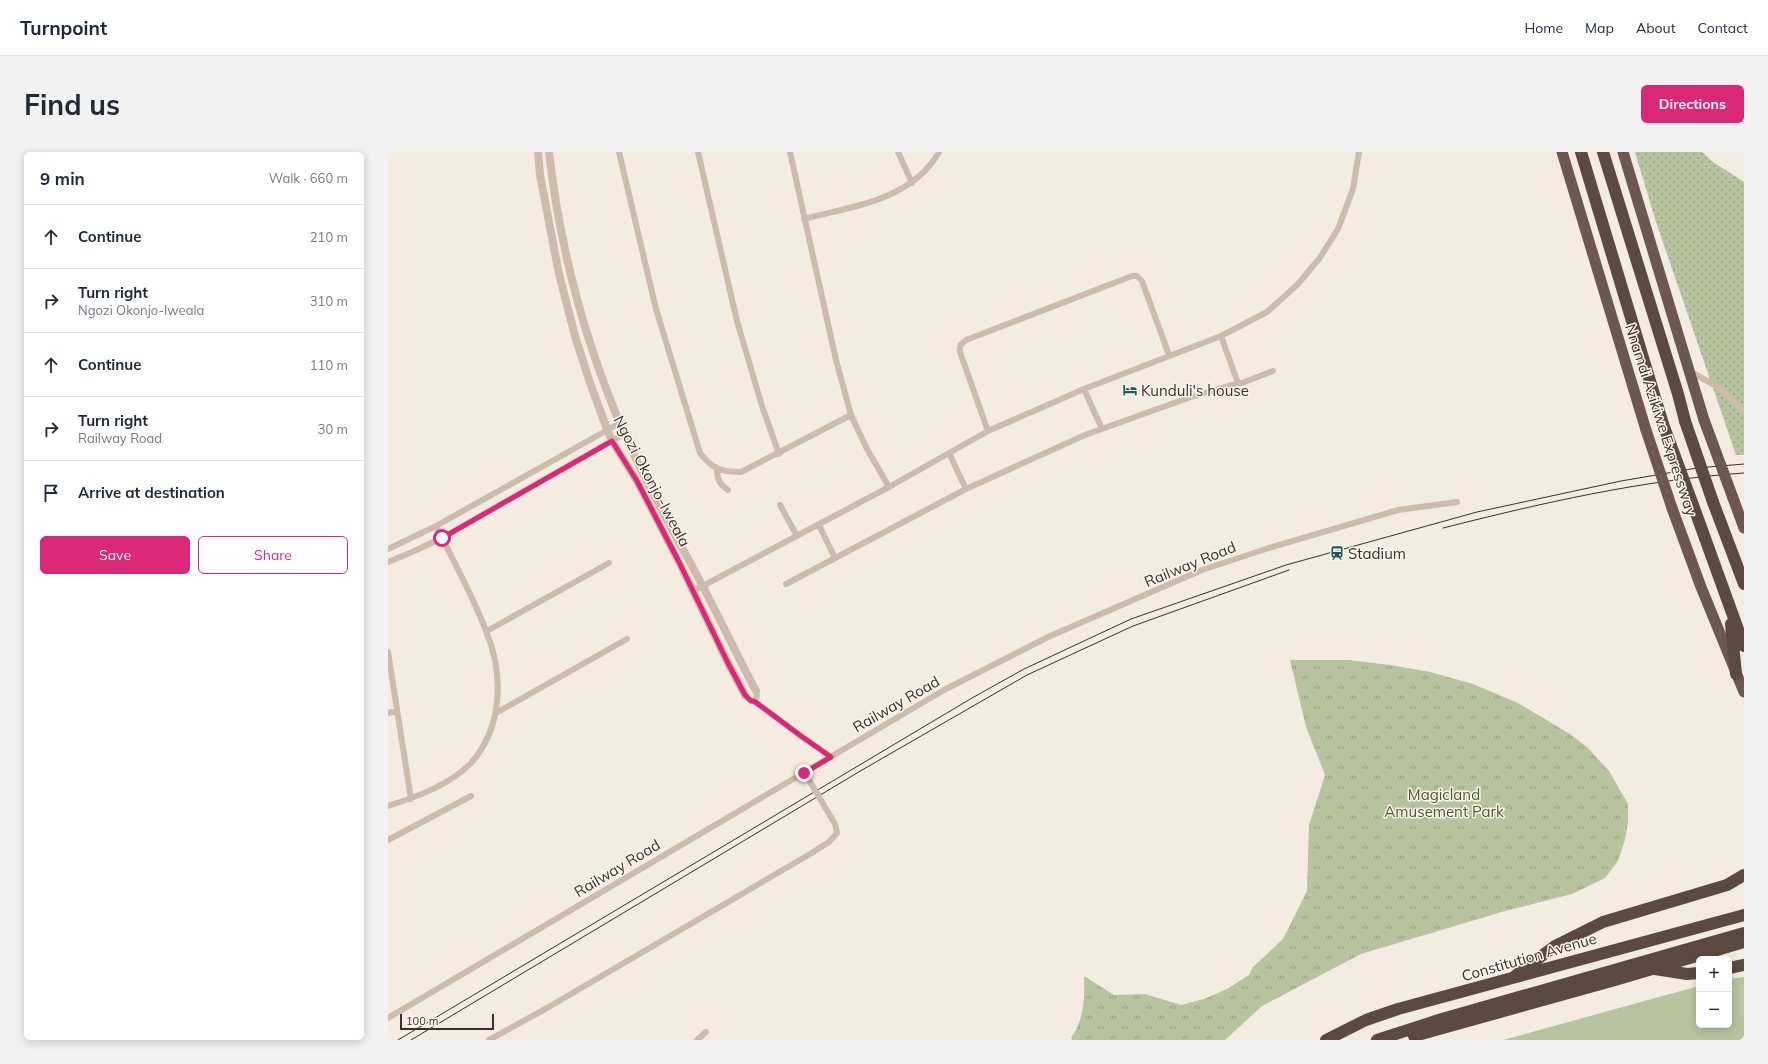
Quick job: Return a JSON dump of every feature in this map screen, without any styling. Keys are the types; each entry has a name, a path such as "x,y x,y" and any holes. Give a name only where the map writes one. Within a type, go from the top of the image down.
{"highway":[{"name":"Nnamdi Azikiwe Expressway","path":"1562,152 1646,430 1672,508 1701,587 1744,692"},
{"name":"Nnamdi Azikiwe Expressway","path":"1581,152 1663,424 1729,609 1744,646"},
{"name":"Nnamdi Azikiwe Expressway","path":"1603,152 1685,421 1713,502 1744,584"},
{"path":"1623,152 1704,420 1744,528"},
{"path":"1729,609 1736,674"},
{"path":"1511,979 1555,946 1603,922 1727,885 1744,875"},
{"name":"Constitution Avenue","path":"1326,1040 1366,1020 1398,1009 1744,915"},
{"path":"1647,967 1744,933"},
{"path":"1377,1040 1442,1018 1744,942"},
{"path":"1732,967 1744,965"},
{"path":"1647,967 1662,972 1696,973"},
{"path":"1399,1040 1618,974"}],"street":[{"name":"Ngozi Okonjo-Iweala","path":"538,152 541,182 559,274 575,336 607,429 612,441 637,481 745,695"},
{"name":"Ngozi Okonjo-Iweala","path":"549,152 563,242 574,289 603,381 624,434 645,477 756,691"},
{"path":"619,152 656,309 700,453 706,461 723,472 741,472 779,454 851,415"},
{"path":"698,152 737,321 762,406 779,454"},
{"path":"790,152 836,360 851,415 867,450 889,487"},
{"path":"898,152 912,183"},
{"path":"804,218 867,203 899,191 912,183 934,160 939,152"},
{"path":"693,591 819,525 988,431 1084,389 1221,336 1266,312 1297,285 1320,258 1338,229 1353,189 1359,152"},
{"path":"988,431 959,348 961,343 966,340 1132,276 1137,276 1142,281 1169,355"},
{"path":"1221,336 1238,383"},
{"path":"786,584 966,489 1085,435 1188,398 1242,383 1273,371"},
{"path":"1689,371 1720,388 1744,411"},
{"path":"1084,389 1102,429"},
{"path":"388,549 436,526 620,423"},
{"path":"388,562 442,538 624,434"},
{"path":"949,453 966,489"},
{"path":"717,468 717,478 721,485 728,490"},
{"name":"Railway Road","path":"388,1018 944,690 1048,637 1202,570 1269,548 1398,510 1457,502"},
{"path":"780,506 797,536"},
{"path":"819,525 835,558"},
{"path":"388,806 411,799 451,779 471,763 484,744 492,727 496,713 498,684 497,666 487,631 436,526"},
{"path":"487,631 609,563"},
{"path":"496,713 627,639"},
{"path":"388,652 396,711 411,799"},
{"path":"754,701 757,696 756,691"},
{"path":"745,695 751,701 754,701 831,757"},
{"path":"388,713 396,711"},
{"path":"489,1040 548,1008 829,842 837,833 835,824 804,773"},
{"path":"388,840 471,796"},
{"path":"697,1040 706,1032"}],"green space":[{"path":"1635,152 1702,152 1713,162 1744,182 1744,455 1736,455 1656,222"},
{"name":"Magicland Amusement Park","path":"1290,660 1349,660 1430,672 1473,684 1518,703 1570,734 1587,747 1609,771 1628,804 1628,822 1625,840 1618,861 1605,878 1572,894 1505,911 1361,954 1262,1006 1225,1040 1072,1040 1071,1038 1079,1024 1083,1008 1084,976 1114,995 1145,994 1181,1005 1204,999 1227,989 1249,975 1253,967 1283,939 1307,891 1309,825 1325,775 1306,727"},
{"path":"1744,977 1744,1040 1503,1040 1696,987 1696,1028 1732,1028 1732,979"}],"tram line":[{"path":"398,1040 972,698 1024,669 1131,619 1286,565 1477,512 1621,481 1697,468 1744,464"},
{"path":"1443,528 1555,501 1630,487 1706,476 1744,473"},
{"path":"411,1040 862,770 1027,675 1133,626 1289,570"}],"place":[{"name":"Kunduli's house","path":"1130,390"},
{"name":"Stadium","path":"1337,553"}],"route":[{"path":"442,538 612,441 637,481 745,695 748,699 754,701 831,757 804,773"}]}
